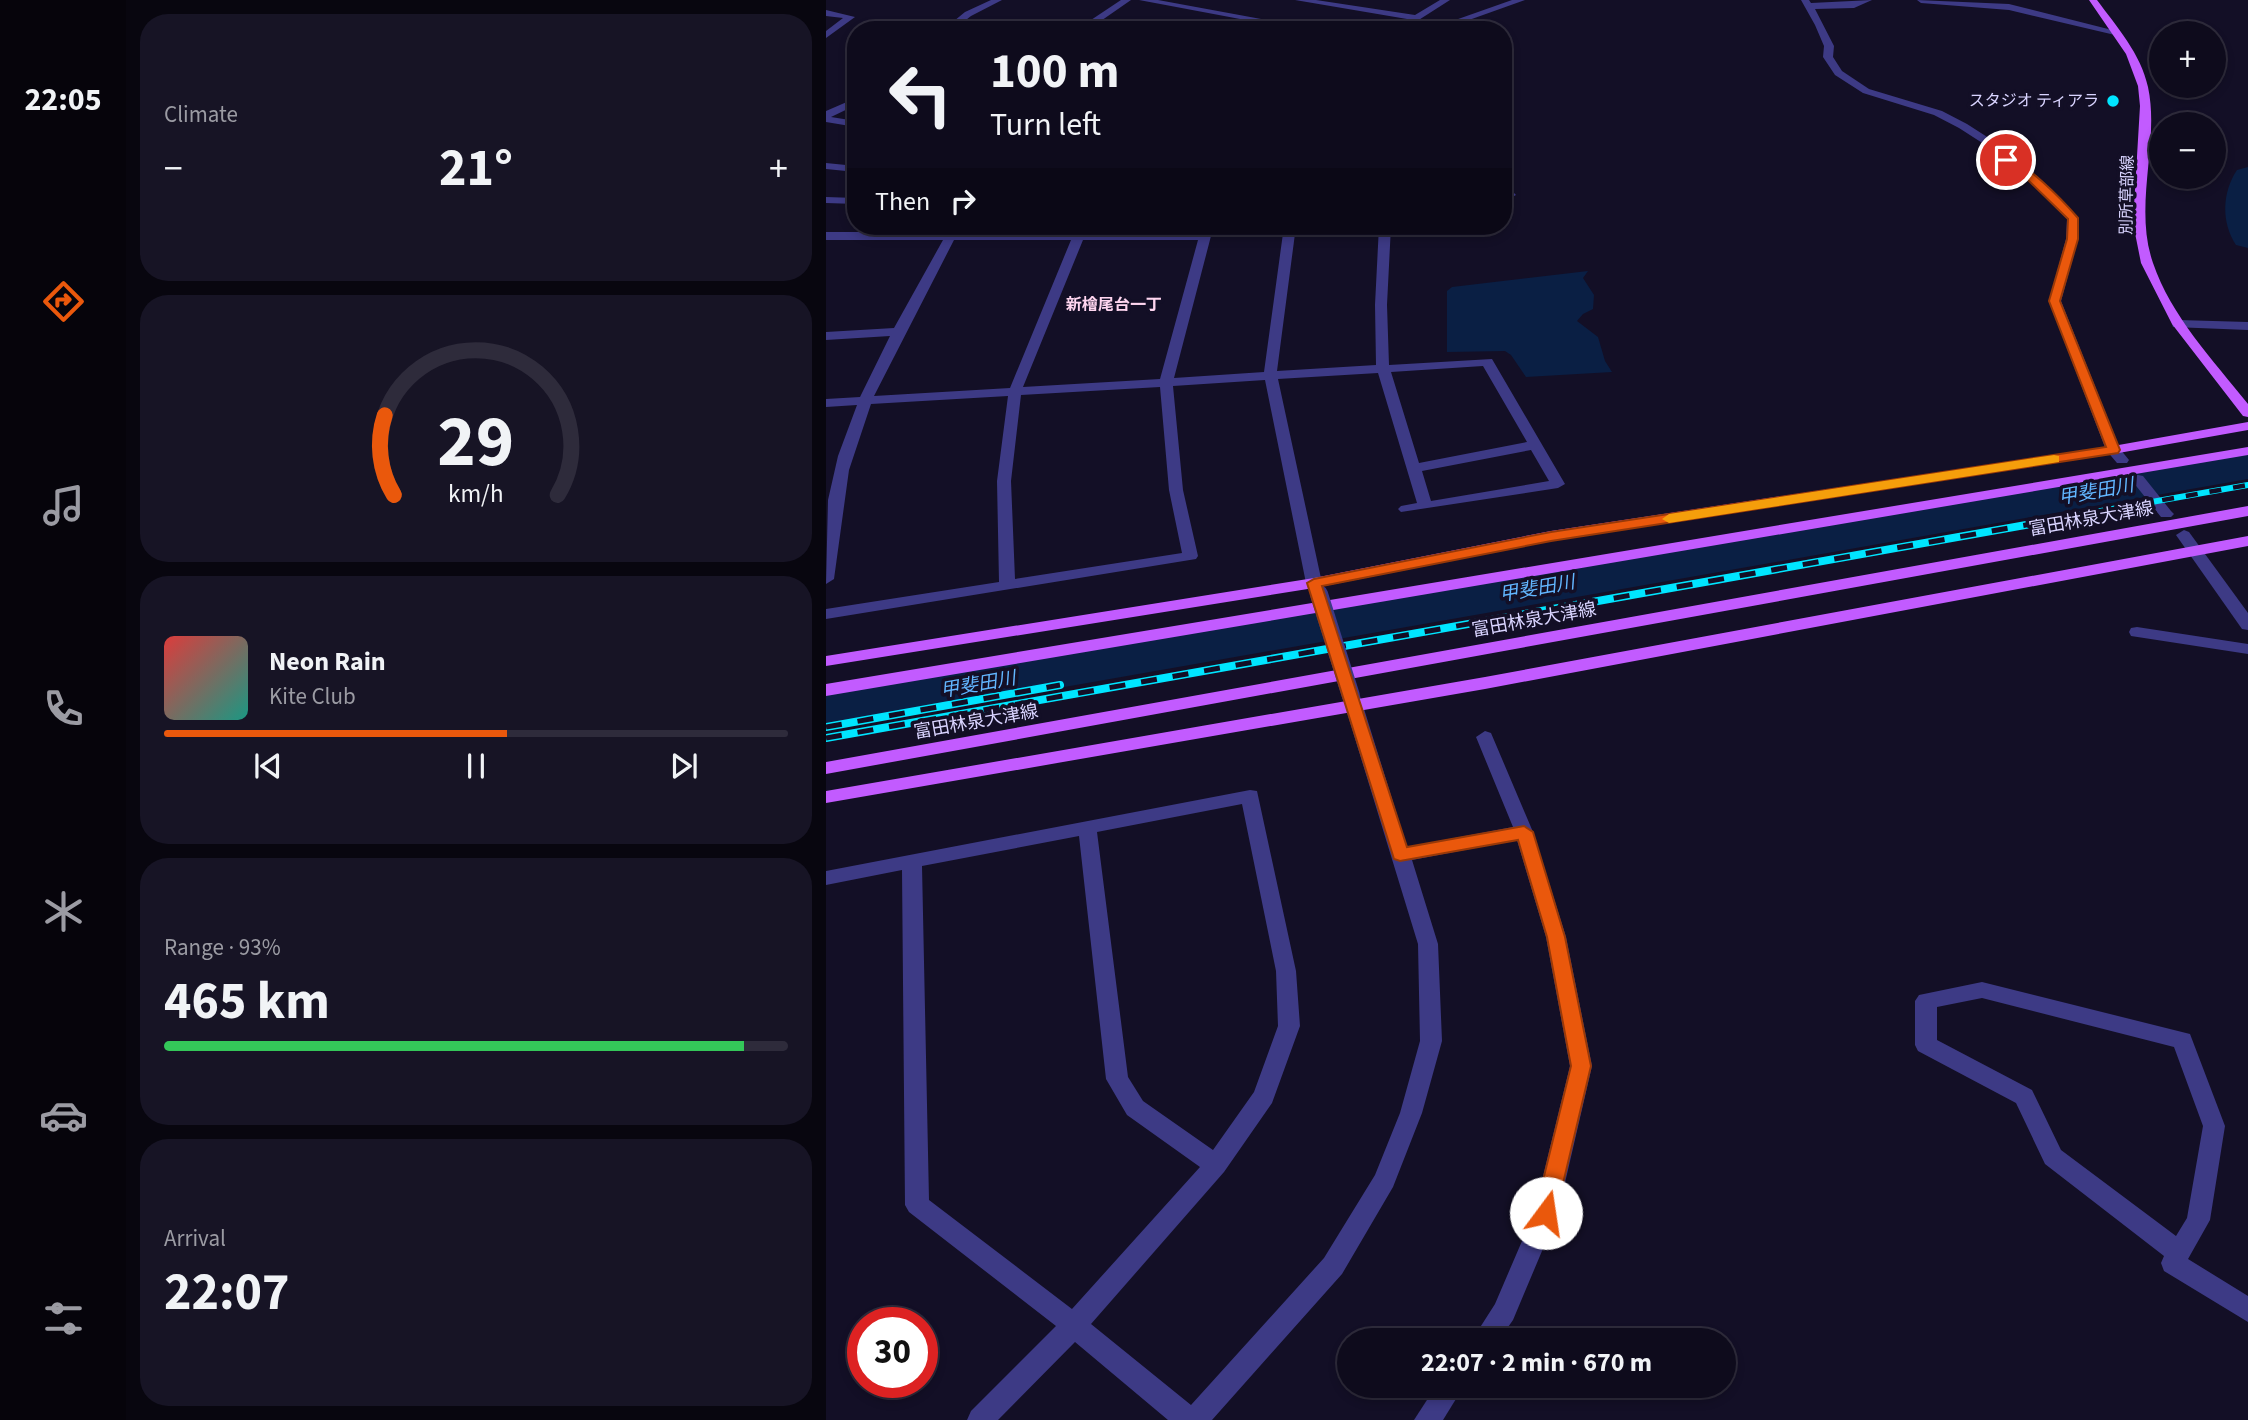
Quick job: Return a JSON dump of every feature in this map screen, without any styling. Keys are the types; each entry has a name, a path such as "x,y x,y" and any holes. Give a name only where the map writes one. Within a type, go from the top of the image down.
{"main road":[{"name":"別所草部線","path":"2093,0 2131,54 2143,86 2145,106 2140,238 2153,279 2178,324 2248,414"},
{"path":"826,661 1317,589 1551,537 2118,455 2248,426"},
{"path":"826,691 2140,474 2248,451"},
{"name":"富田林泉大津線","path":"826,768 2183,529 2248,511"},
{"path":"826,797 2248,541"}],"street":[{"path":"959,21 998,0"},
{"path":"1093,21 1127,0"},
{"path":"1143,0 1268,21"},
{"path":"1299,0 1416,18"},
{"path":"1411,21 1446,0"},
{"path":"1458,21 1521,0"},
{"path":"1807,3 1854,5 1868,0"},
{"path":"1921,0 2018,9 2115,32"},
{"path":"1807,3 1820,25 1829,46 1828,57 1838,73 1866,91 1938,113 1963,126 1991,144 2005,160 2033,179 2073,218 2072,239 2055,301 2118,455"},
{"path":"826,13 851,17 826,35"},
{"path":"1240,21 1246,17"},
{"path":"826,117 847,106"},
{"path":"826,117 847,122"},
{"path":"826,166 847,168"},
{"path":"826,200 847,201"},
{"path":"826,579 844,460 864,400 896,332 952,235"},
{"path":"1195,1420 1333,1266 1385,1180 1411,1113 1431,1041 1428,944 1317,589 1270,374 1289,235"},
{"path":"1385,235 1381,305 1383,369 1425,506"},
{"path":"826,614 1190,556 1176,490 1166,381 1205,236 827,239"},
{"path":"1006,584 1004,481 1014,391 1078,237"},
{"path":"2178,324 2248,326"},
{"path":"826,336 896,332"},
{"path":"826,403 1487,362 1558,484 1406,509"},
{"path":"1413,468 1536,446"},
{"path":"2140,474 2166,514"},
{"path":"2183,529 2248,625"},
{"path":"2137,632 2248,649"},
{"path":"1485,737 1524,832 1556,937 1581,1066 1546,1213 1504,1312 1493,1328"},
{"path":"826,878 1250,796 1286,971 1289,1026 1264,1096 1216,1165 1074,1325 980,1420"},
{"path":"1087,827 1116,1079 1136,1108 1216,1165"},
{"path":"1400,855 1524,832"},
{"path":"912,861 917,1205 1074,1325 1188,1420"},
{"path":"2179,1253 2053,1157 2024,1097 1926,1045 1926,1001 1982,990 2182,1040 2214,1126 2198,1220 2173,1264 2248,1310"},
{"path":"1427,1420 1443,1398"}],"water":[{"path":"1588,271 1583,278 1594,295 1593,309 1577,321 1598,337 1605,361 1612,372 1526,377 1511,355 1505,351 1447,352 1447,291 1452,287"}],"waterway":[{"path":"2248,177 2241,199 2248,238"},
{"name":"甲斐田川","path":"826,712 2248,466"}],"railway":[{"path":"2044,521 2248,485"},
{"path":"826,738 2054,520"},
{"path":"826,727 1060,685"}],"slow traffic":[{"path":"1669,519 2054,459"}],"place":[{"name":"スタジオ ティアラ","path":"2113,101"}],"district":[{"name":"新檜尾台一丁","path":"1114,305"}],"route":[{"path":"1546,1213 1581,1066 1556,937 1524,832 1400,855 1314,583 1551,537 2113,450 2055,301 2072,239 2073,218 2033,179 2006,160"}]}
